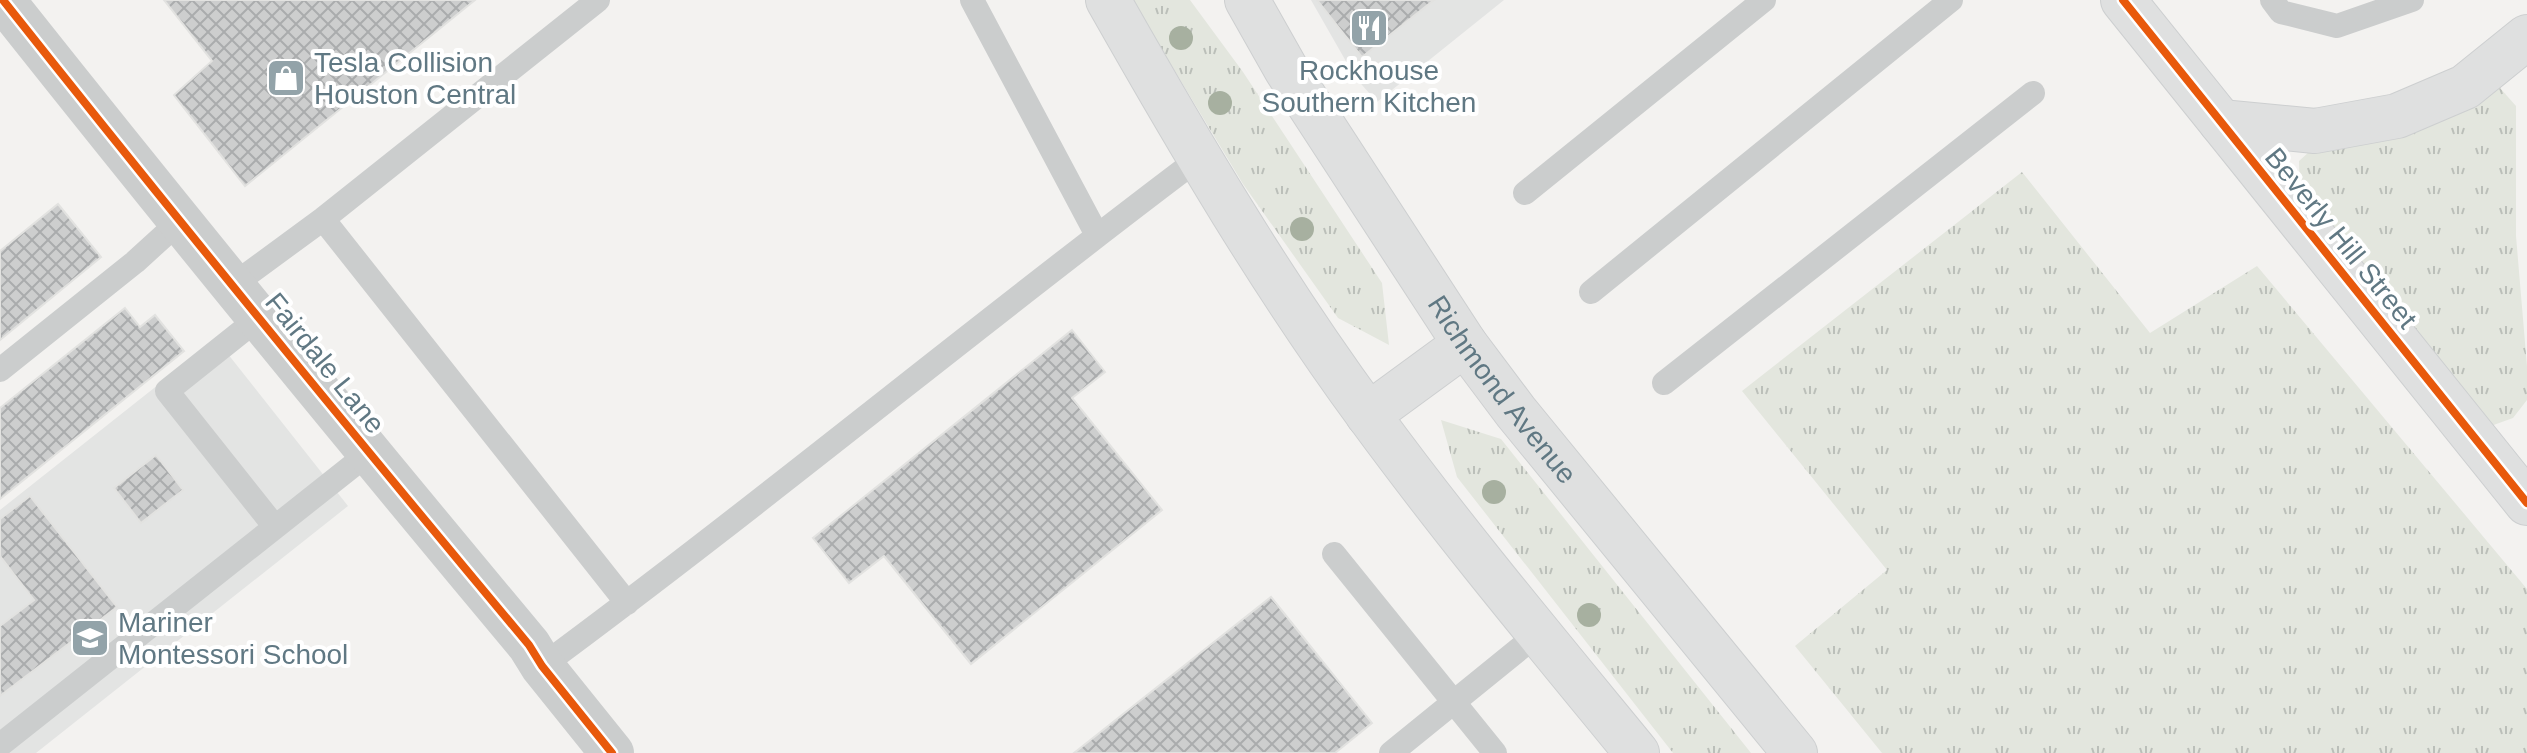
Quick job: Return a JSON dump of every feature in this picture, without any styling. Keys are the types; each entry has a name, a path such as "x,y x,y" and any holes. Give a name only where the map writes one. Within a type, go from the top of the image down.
{"main road":[{"path":"1108,0 1198,159 1274,279 1368,415 1539,633 1622,748"},
{"name":"Richmond Avenue","path":"1247,0 1286,69 1465,344 1516,412 1795,753"},
{"name":"Beverly Hill Street","path":"2123,0 2527,503"},
{"path":"2221,122 2315,131 2397,116 2465,87 2527,37"},
{"path":"1368,415 1465,344"}],"street":[{"name":"Fairdale Lane","path":"3,0 179,222 529,645 542,666 612,753"}],"lane":[{"path":"275,527 167,391 323,219 598,0"},
{"path":"972,0 1097,235"},
{"path":"1525,193 1764,0"},
{"path":"1591,292 1951,0"},
{"path":"2272,0 2281,12 2337,26 2412,0"},
{"path":"1664,383 2033,93"},
{"path":"542,666 1198,159"},
{"path":"323,219 627,603"},
{"path":"0,370 135,262 179,222"},
{"path":"0,745 370,452"},
{"path":"1334,554 1495,753"},
{"path":"1391,753 1539,633"}],"shaded area":[{"path":"1311,0 1504,0 1377,102 1355,77"},
{"name":"Mariner Montessori School","path":"216,339 348,506 36,753 0,753 0,510"}],"green space":[{"path":"1132,0 1190,0 1243,72 1382,283 1389,345 1338,318 1243,184"},
{"path":"2492,79 2516,106 2516,236 2527,400 2513,418 2488,427 2300,197 2299,161 2309,152"},
{"path":"2022,172 2150,333 2257,266 2527,589 2527,753 1882,753 1795,646 1887,570 1742,391"},
{"path":"1441,420 1501,439 1751,753 1673,753 1457,477"}],"building":[{"name":"Tesla Collision Houston Central","path":"164,0 475,0 245,186 174,95 212,61"},
{"name":"Rockhouse Southern Kitchen","path":"1317,0 1434,0 1362,57"},
{"path":"58,204 101,257 0,340 0,251"},
{"path":"125,308 140,327 155,315 184,351 0,499 0,408"},
{"path":"1072,330 1105,372 1072,398 1162,510 971,664 884,556 849,583 813,538"},
{"path":"156,455 183,490 141,523 114,488"},
{"path":"30,496 117,607 0,696 0,626 34,600 0,556 0,519"},
{"path":"1271,597 1372,723 1335,753 1074,753"}],"cycle path":[{"path":"3,0 264,324 529,645 542,666 612,753"},
{"path":"2123,0 2527,503"}],"place":[{"name":"Rockhouse Southern Kitchen","path":"1369,28"},
{"name":"Tesla Collision Houston Central","path":"286,78"},
{"name":"Mariner Montessori School","path":"90,638"}]}
